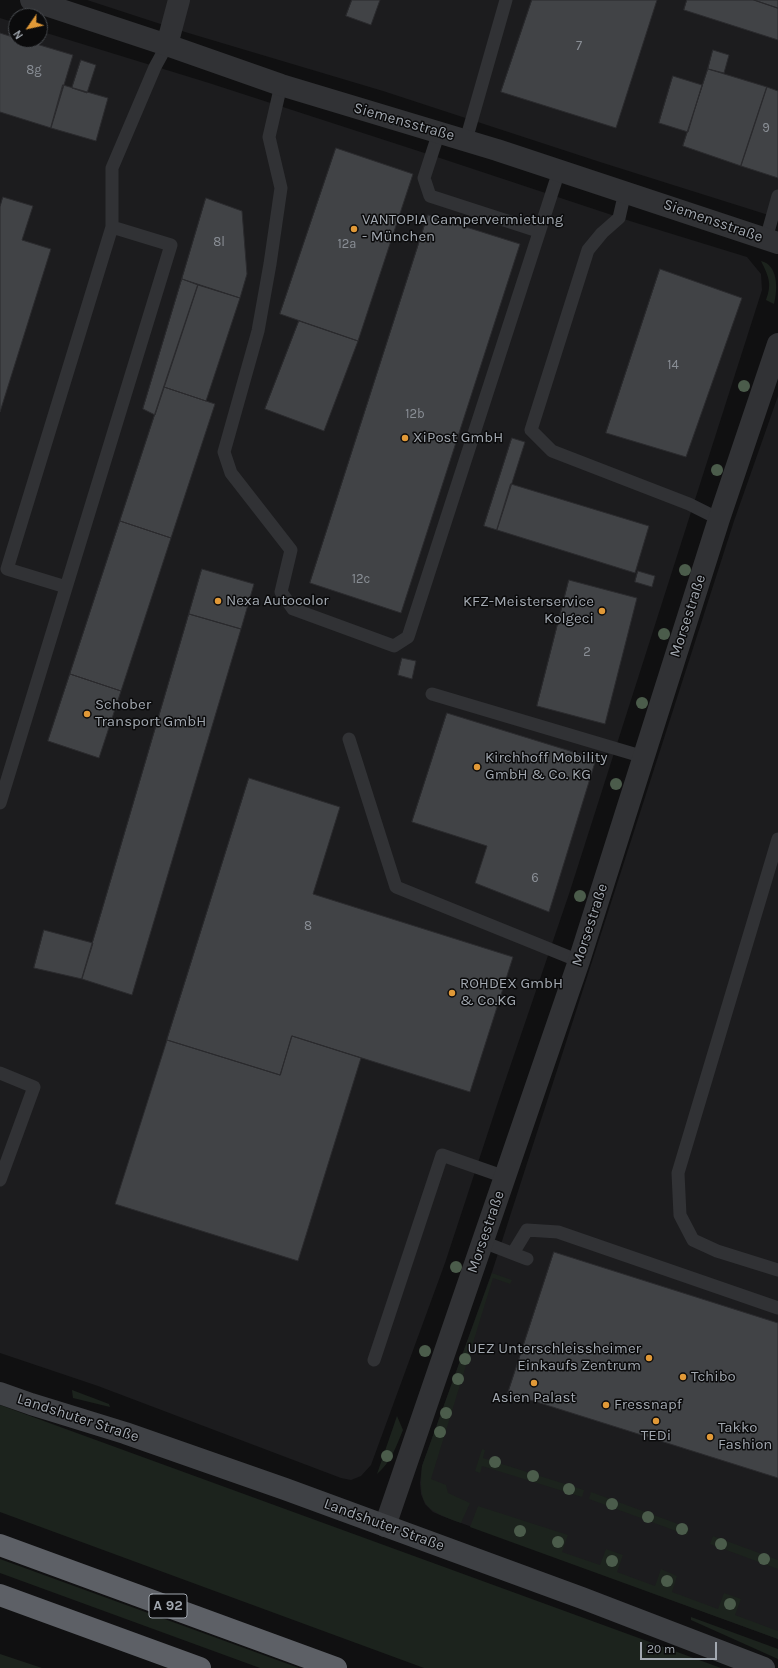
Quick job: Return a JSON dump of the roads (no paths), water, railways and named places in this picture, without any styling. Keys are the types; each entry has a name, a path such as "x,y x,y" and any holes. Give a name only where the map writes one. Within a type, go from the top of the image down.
{"highway":[{"name":"A 92","path":"0,1544 336,1668"},
{"path":"0,1595 200,1668"}],"main road":[{"name":"Landshuter Straße","path":"0,1393 125,1433 385,1526 624,1614 764,1668"}],"street":[{"name":"Siemensstraße","path":"31,0 281,85 466,140 772,241"},
{"path":"167,45 179,0"},
{"name":"Morsestraße","path":"385,1526 578,961 719,519 778,344"}],"lane":[{"path":"466,140 506,0"},
{"path":"66,587 7,569 112,227 112,168 167,45"},
{"path":"281,85 269,137 281,188 270,264 258,331 224,452 232,473 291,550 281,592 293,609 394,646 408,637 488,392 538,231 559,171"},
{"path":"439,132 424,178 430,196 538,231"},
{"path":"625,192 619,218 602,233 588,250 531,430 552,451 690,504 719,519"},
{"path":"772,241 778,196"},
{"path":"0,804 171,245 112,227"},
{"path":"432,694 644,757"},
{"path":"349,739 396,888 578,961"},
{"path":"778,839 678,1173 680,1215 693,1240 717,1251 778,1270"},
{"path":"0,1073 34,1087 0,1180"},
{"path":"374,1360 442,1156 504,1177"},
{"path":"513,1253 527,1230 558,1232 778,1308"},
{"path":"483,1242 528,1259"}],"place":[{"name":"VANTOPIA Campervermietung - München","path":"354,229"},
{"name":"XiPost GmbH","path":"405,438"},
{"name":"Nexa Autocolor","path":"218,601"},
{"name":"KFZ-Meisterservice Kolgeci","path":"602,611"},
{"name":"Schober Transport GmbH","path":"87,714"},
{"name":"Kirchhoff Mobility GmbH & Co. KG","path":"477,767"},
{"name":"ROHDEX GmbH & Co.KG","path":"452,993"},
{"name":"UEZ Unterschleissheimer Einkaufs Zentrum","path":"649,1358"},
{"name":"Tchibo","path":"683,1377"},
{"name":"Asien Palast","path":"534,1383"},
{"name":"Fressnapf","path":"606,1405"},
{"name":"TEDi","path":"656,1421"},
{"name":"Takko Fashion","path":"710,1437"}]}
